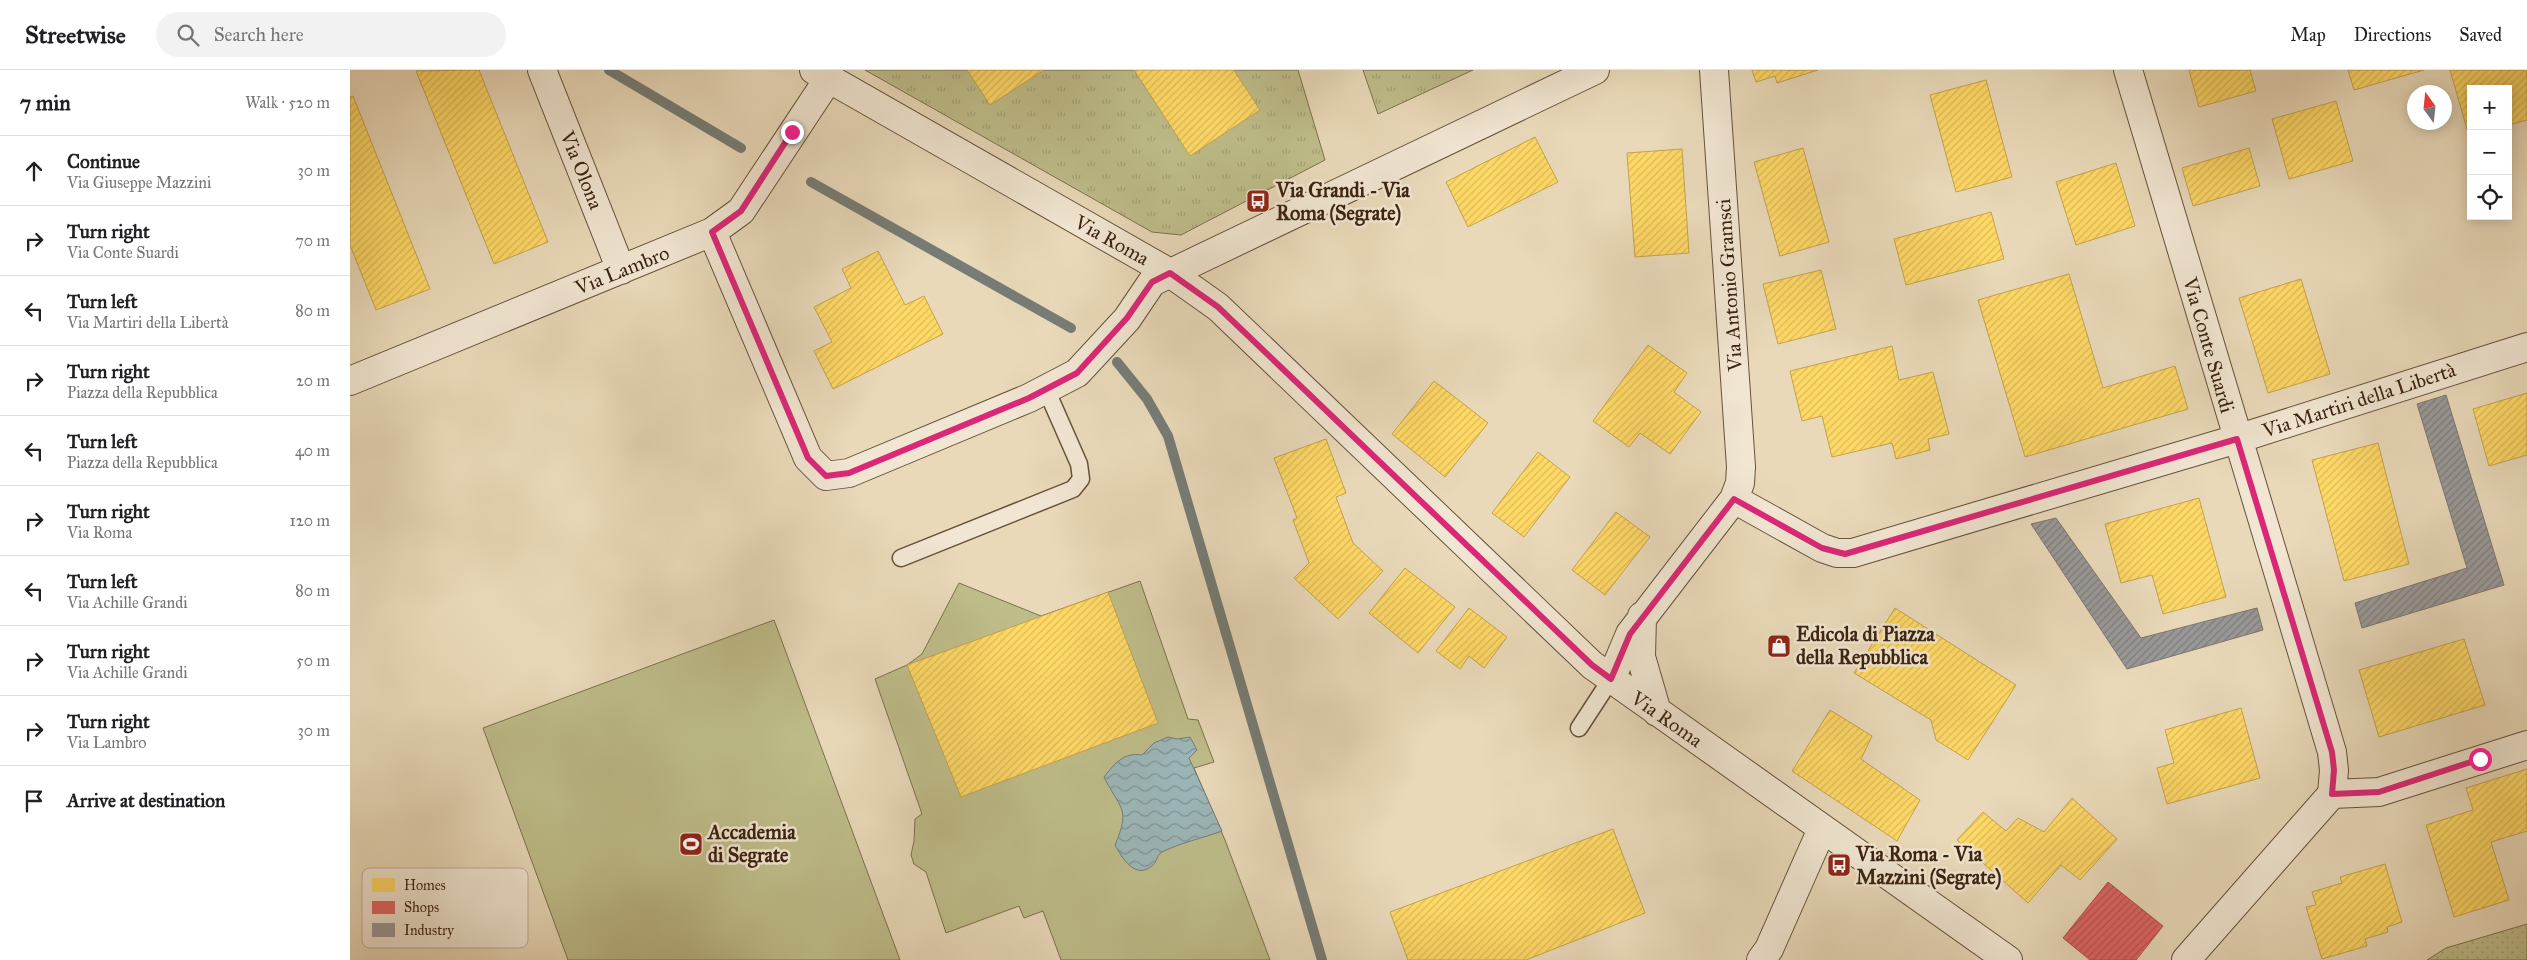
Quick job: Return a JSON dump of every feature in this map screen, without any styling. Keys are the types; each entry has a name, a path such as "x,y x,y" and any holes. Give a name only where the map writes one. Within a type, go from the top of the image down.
{"street":[{"name":"Via Olona","path":"542,70 621,270"},
{"path":"712,232 808,458 826,476 849,473 1029,398 1077,373 1127,318 1152,282 1595,70"},
{"name":"Via Antonio Gramsci","path":"1714,70 1741,468 1740,483 1734,499"},
{"name":"Via Conte Suardi","path":"2128,70 2332,752 2334,770 2332,794"},
{"name":"Via Lambro","path":"350,381 712,232 741,211 822,74"},
{"name":"Via Roma","path":"822,74 1170,273 1218,307 1592,665 2008,960"},
{"name":"Via Martiri della Libertà","path":"1734,499 1822,548 1845,554 2237,439 2527,347"},
{"path":"1611,679 1623,646 1642,616 1734,499"},
{"path":"1642,616 1641,657 1657,712"},
{"path":"2186,960 2332,794 2379,792 2527,745"},
{"path":"1761,960 1769,949 1822,829"}],"lane":[{"path":"901,558 1073,489 1081,479 1080,464 1046,388"},
{"path":"1579,728 1611,679"}],"green space":[{"path":"865,70 1298,70 1325,160 1181,235 1152,232"},
{"path":"1363,70 1473,70 1378,114"},
{"path":"1140,581 1188,719 1198,720 1214,762 1194,768 1225,840 1270,960 1061,960 1043,911 1024,918 1019,906 946,933 926,872 914,864 911,855 915,819 922,814 875,679 907,665 922,654 959,583 1041,616"},
{"name":"Accademia di Segrate","path":"774,620 900,960 568,960 483,728"},
{"path":"2527,924 2527,960 2427,960 2446,948"}],"water":[{"path":"1168,737 1177,739 1190,737 1197,750 1189,758 1222,831 1162,852 1153,865 1147,869 1135,869 1130,866 1115,845 1120,833 1123,816 1119,803 1104,777 1120,760 1130,755 1142,755 1154,743"}],"building: Homes":[{"path":"479,70 548,242 494,264 416,71"},
{"path":"967,70 1044,70 990,105"},
{"path":"1134,70 1234,70 1260,110 1190,156"},
{"path":"1752,70 1818,70 1777,83 1775,76 1756,82"},
{"path":"2189,70 2250,70 2256,91 2199,107"},
{"path":"2348,70 2424,70 2354,90"},
{"path":"2450,70 2527,70 2527,120 2512,124 2512,85 2467,85 2467,129"},
{"path":"1986,80 2012,177 1956,192 1930,95"},
{"path":"353,96 430,289 376,310 350,245 350,97"},
{"path":"2336,101 2353,161 2289,179 2272,119"},
{"path":"1535,137 1558,182 1468,227 1446,182"},
{"path":"1803,148 1829,242 1780,256 1754,162"},
{"path":"2249,148 2260,186 2193,206 2182,168"},
{"path":"1682,149 1689,253 1635,257 1627,153"},
{"path":"2116,163 2135,226 2076,245 2056,182"},
{"path":"1991,212 2004,259 1906,285 1894,239"},
{"path":"878,251 905,305 924,296 943,334 833,389 814,351 832,342 814,307 851,288 842,269"},
{"path":"1821,270 1836,329 1778,344 1763,284"},
{"path":"2069,274 2103,388 2175,366 2188,409 2025,457 1978,300"},
{"path":"2301,279 2330,374 2268,393 2239,298"},
{"path":"1648,345 1687,373 1674,392 1701,412 1670,454 1640,433 1629,447 1593,421"},
{"path":"1892,346 1899,380 1933,372 1949,434 1928,439 1930,450 1896,459 1892,443 1832,457 1822,416 1802,421 1790,371"},
{"path":"1434,381 1488,423 1445,477 1392,434"},
{"path":"2527,393 2527,455 2489,466 2473,409"},
{"path":"1326,439 1346,493 1336,497 1353,543 1383,571 1338,619 1294,578 1309,563 1293,520 1297,518 1274,458"},
{"path":"2378,443 2409,564 2344,581 2312,460"},
{"path":"1538,452 1570,477 1524,537 1492,513"},
{"path":"2199,498 2226,597 2163,614 2152,575 2121,583 2105,524"},
{"path":"1616,512 1650,537 1605,595 1572,570"},
{"path":"1405,568 1455,607 1418,653 1369,613"},
{"path":"1108,592 1158,723 961,797 907,665"},
{"path":"1469,608 1507,637 1484,668 1469,656 1460,669 1436,651"},
{"path":"1895,608 2016,685 1968,760 1936,740 1931,720 1854,673"},
{"path":"2464,639 2485,705 2379,737 2359,670"},
{"path":"2241,708 2260,778 2167,804 2157,768 2174,763 2165,730"},
{"path":"1830,710 1872,736 1861,759 1920,800 1897,841 1792,771"},
{"path":"2527,769 2527,831 2491,842 2509,900 2454,917 2426,825 2473,810 2466,788"},
{"path":"2072,798 2117,839 2080,880 2061,865 2028,903 1957,840 1983,812 2006,831 2018,818 2044,832"},
{"path":"1613,829 1645,913 1526,960 1408,960 1390,912"},
{"path":"2385,864 2402,922 2387,927 2388,932 2365,939 2367,946 2322,959 2306,907 2316,905 2312,892 2342,883 2340,877"}],"building: Shops":[{"path":"2108,882 2163,926 2136,960 2090,960 2063,938"}],"building: Industry":[{"path":"2446,395 2504,585 2362,628 2355,603 2467,568 2417,404"},
{"path":"2056,518 2141,638 2257,608 2263,630 2127,669 2031,524"}],"waterway":[{"path":"609,70 741,148"},
{"path":"811,182 1071,328"},
{"path":"1117,362 1147,399 1168,436 1322,960"}],"place":[{"name":"Via Grandi - Via Roma (Segrate)","path":"1258,201"},
{"name":"Edicola di Piazza della Repubblica","path":"1779,646"},
{"name":"Accademia di Segrate","path":"691,844"},
{"name":"Via Roma - Via Mazzini (Segrate)","path":"1839,865"}],"route":[{"path":"792,132 741,211 712,232 808,458 826,476 849,473 1029,398 1077,373 1127,318 1152,282 1170,273 1218,307 1592,665 1611,679 1623,646 1642,616 1734,499 1822,548 1845,554 2237,439 2332,752 2334,770 2332,794 2379,792 2480,759"}]}
